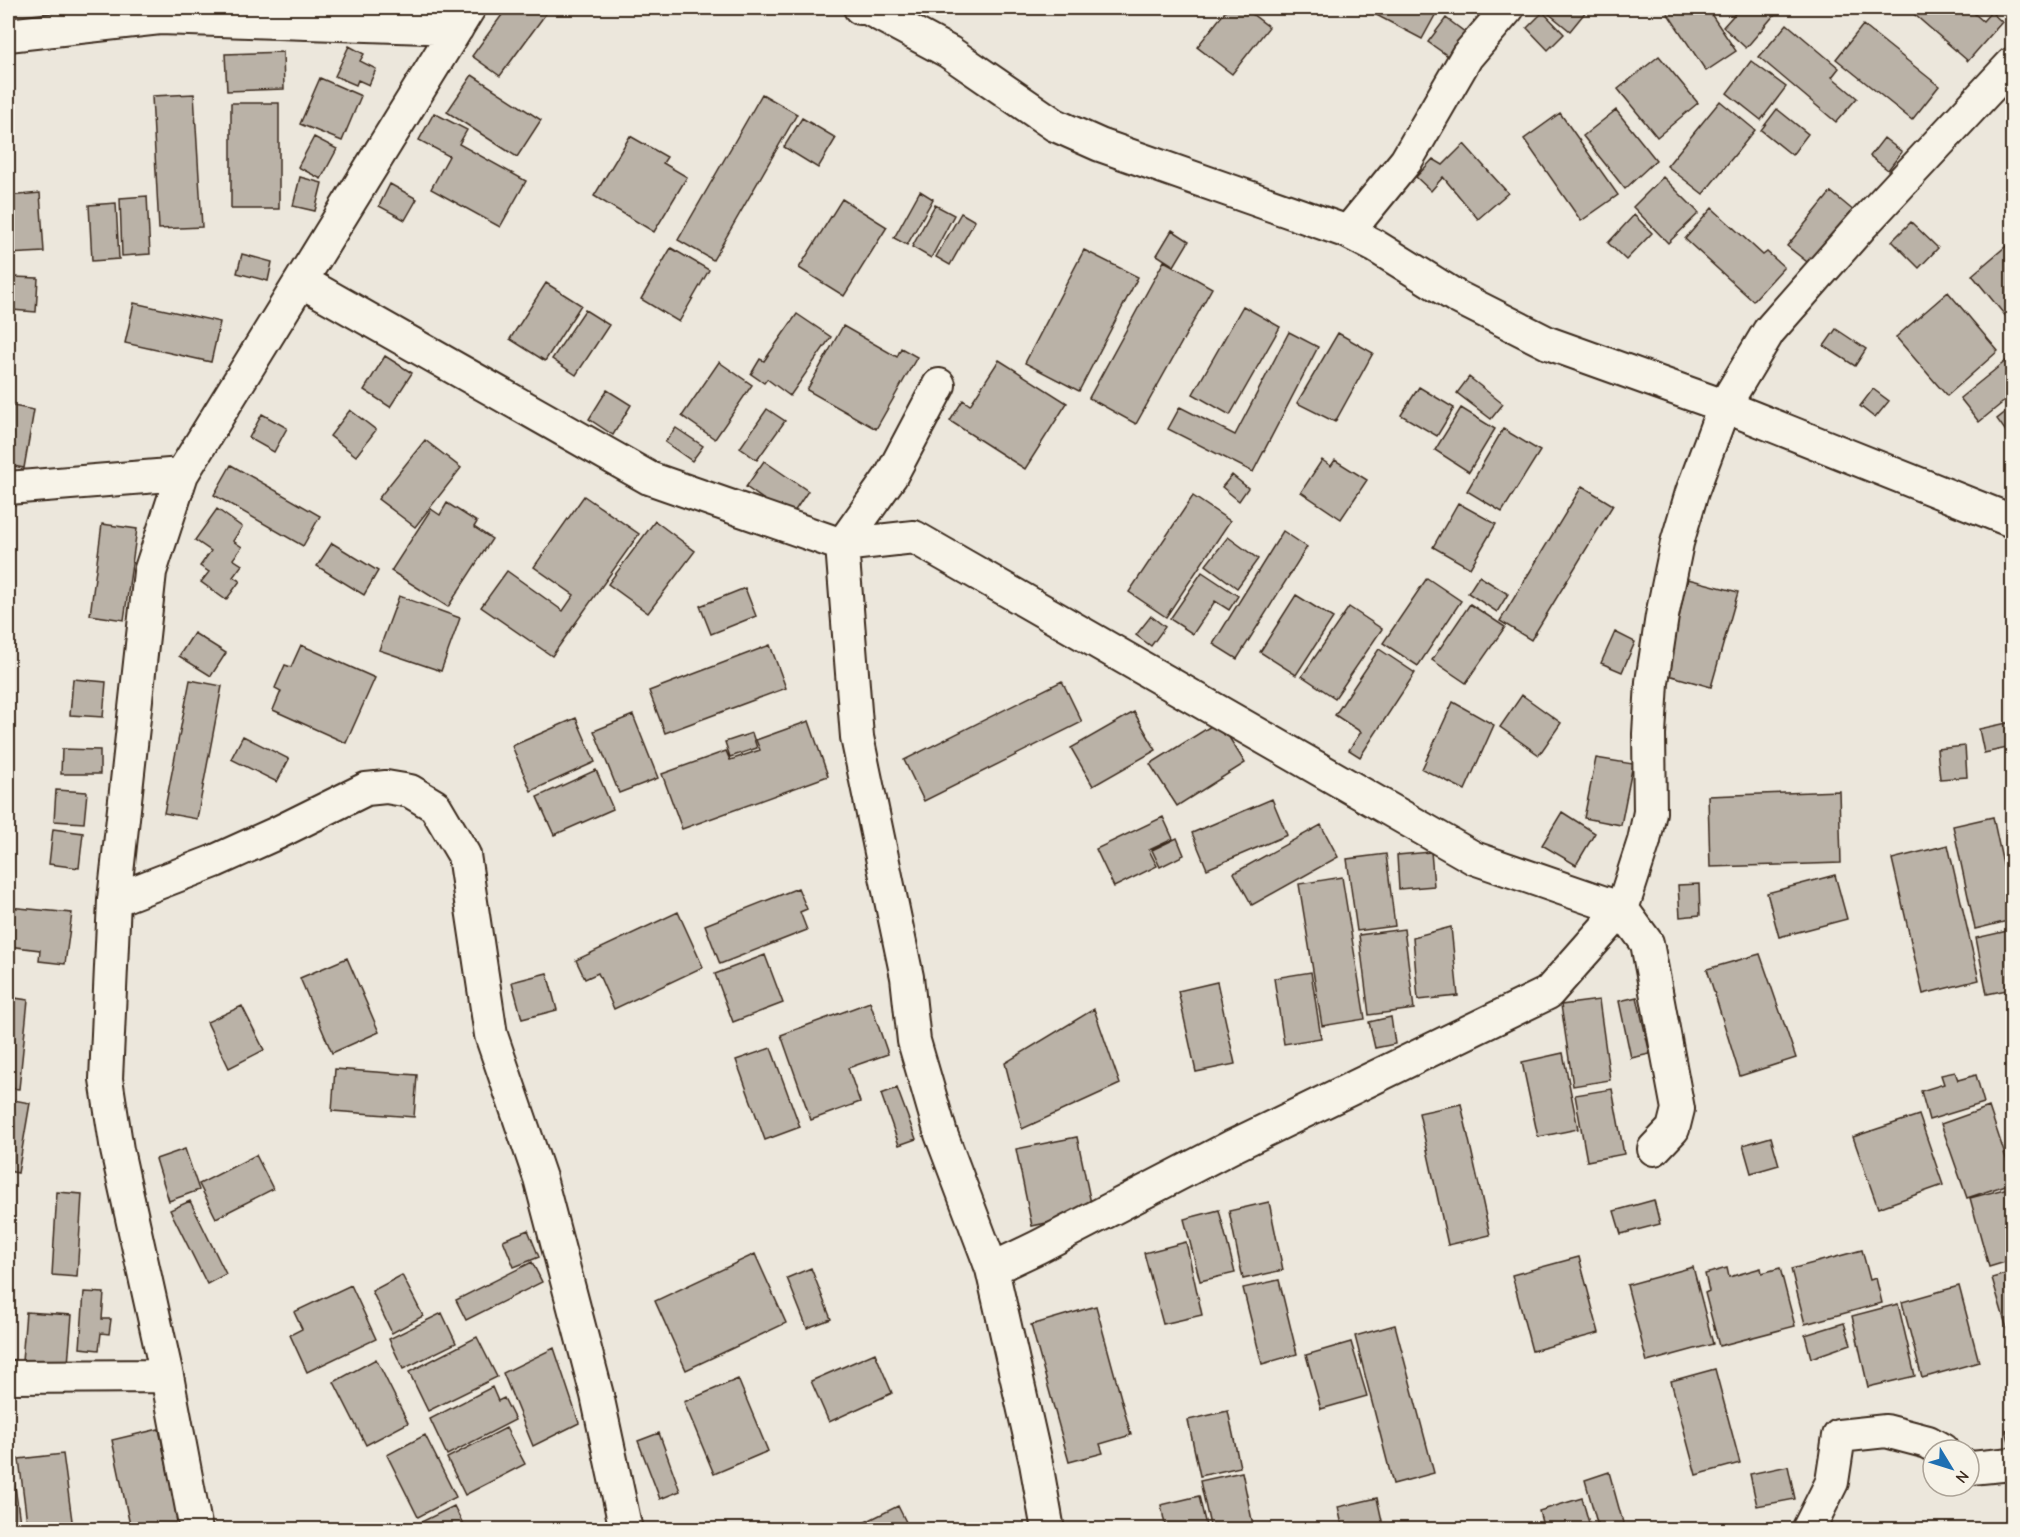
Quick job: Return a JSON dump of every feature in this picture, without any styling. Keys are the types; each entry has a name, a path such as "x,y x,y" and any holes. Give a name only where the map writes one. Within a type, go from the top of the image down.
{"street":[{"path":"860,8 867,8 949,52 1055,125 1100,146 1347,232 1457,297 1548,343 1724,406 2013,521"},
{"path":"1347,232 1406,161 1467,56 1508,8"},
{"path":"8,35 160,18 463,18"},
{"path":"196,1530 167,1376 117,1150 106,1078 114,900 150,572 182,474 463,18"},
{"path":"992,1269 1038,1248 1231,1147 1548,993 1622,909 1644,841 1650,812 1648,768 1652,682 1662,616 1677,543 1692,492 1724,406 1769,331 1863,224 2013,64"},
{"path":"301,280 649,478 842,545 914,537 1474,858 1622,909 1647,944 1678,1109 1673,1129 1654,1149"},
{"path":"939,385 891,476 842,545 857,737 907,977 914,1041 941,1134 992,1269 1036,1463 1048,1530"},
{"path":"8,488 182,474"},
{"path":"114,900 225,856 366,789 386,787 410,791 435,806 464,855 491,1035 540,1178 597,1395 626,1530"},
{"path":"8,1377 167,1376"},
{"path":"1808,1530 1832,1482 1839,1436 1886,1431 1921,1440"},
{"path":"1981,1467 2013,1464"}],"building":[{"path":"507,8 550,8 500,76 472,56"},
{"path":"1228,8 1244,8 1269,27 1232,74 1197,47"},
{"path":"1366,8 1439,8 1422,39"},
{"path":"1542,8 1585,8 1587,10 1570,31"},
{"path":"1664,8 1707,8 1736,51 1706,71"},
{"path":"1740,8 1767,8 1775,14 1746,48 1723,27"},
{"path":"1907,8 1968,8 1983,21 1991,12 2002,22 1968,61"},
{"path":"1543,12 1564,34 1548,50 1527,28"},
{"path":"1446,18 1466,33 1448,56 1428,42"},
{"path":"1787,24 1839,68 1832,77 1857,98 1836,122 1759,57"},
{"path":"1863,25 1939,86 1912,120 1836,59"},
{"path":"349,46 364,54 360,61 376,69 369,85 358,80 356,85 335,76"},
{"path":"283,52 284,89 227,91 225,54"},
{"path":"1659,56 1698,103 1657,137 1618,89"},
{"path":"1751,61 1786,87 1761,120 1727,93"},
{"path":"472,75 541,120 517,157 447,112"},
{"path":"320,78 361,96 342,141 300,124"},
{"path":"194,94 202,227 159,229 152,96"},
{"path":"762,94 797,114 713,260 678,240"},
{"path":"1720,101 1755,130 1703,194 1667,166"},
{"path":"231,103 279,103 279,209 231,209"},
{"path":"1777,109 1808,134 1792,155 1761,130"},
{"path":"1616,110 1656,160 1625,189 1583,136"},
{"path":"434,113 467,130 459,144 526,181 500,227 431,189 449,156 419,140"},
{"path":"1560,113 1618,195 1581,221 1524,139"},
{"path":"802,118 836,138 818,168 784,147"},
{"path":"630,136 667,157 663,163 687,177 654,232 594,196"},
{"path":"314,137 337,149 321,179 298,167"},
{"path":"1884,138 1902,152 1888,170 1870,156"},
{"path":"1464,144 1508,193 1478,219 1443,177 1431,191 1416,177 1433,159 1443,165"},
{"path":"300,177 322,183 315,211 293,206"},
{"path":"1663,177 1699,213 1668,243 1633,207"},
{"path":"390,184 417,199 405,220 379,206"},
{"path":"920,191 933,199 907,245 894,238"},
{"path":"1831,192 1855,212 1811,265 1787,246"},
{"path":"40,193 44,252 8,254 8,196"},
{"path":"147,196 150,254 122,256 120,198"},
{"path":"842,199 887,227 844,296 799,268"},
{"path":"116,203 119,259 92,261 89,205"},
{"path":"935,205 954,215 931,258 912,247"},
{"path":"1712,208 1763,255 1767,252 1784,267 1753,301 1685,239"},
{"path":"961,213 975,221 950,265 936,257"},
{"path":"1634,215 1652,233 1626,260 1608,243"},
{"path":"1911,222 1938,248 1919,268 1892,241"},
{"path":"1172,230 1189,241 1174,266 1157,255"},
{"path":"2012,241 2012,324 1972,275"},
{"path":"671,248 709,270 679,322 641,299"},
{"path":"1084,250 1138,277 1079,391 1025,363"},
{"path":"242,254 272,262 268,281 237,273"},
{"path":"1164,261 1212,288 1136,424 1089,398"},
{"path":"14,277 38,278 36,312 12,310"},
{"path":"546,283 581,305 545,361 510,339"},
{"path":"1948,292 1998,351 1947,396 1896,337"},
{"path":"134,303 220,322 211,362 125,343"},
{"path":"1243,306 1280,327 1230,415 1193,394"},
{"path":"585,310 609,325 576,375 552,359"},
{"path":"797,314 831,337 790,396 767,379 764,383 751,374 760,359 764,361"},
{"path":"843,326 897,357 901,348 917,357 876,429 807,390"},
{"path":"1836,329 1866,349 1855,366 1824,346"},
{"path":"1289,332 1318,347 1253,472 1168,429 1180,407 1235,435"},
{"path":"1338,333 1373,353 1335,422 1297,403"},
{"path":"385,356 412,373 390,407 364,390"},
{"path":"2012,356 2012,395 1979,422 1960,398"},
{"path":"999,360 1067,403 1025,469 950,421 963,400 970,405"},
{"path":"719,362 752,385 715,439 682,416"},
{"path":"1469,377 1503,404 1491,419 1457,393"},
{"path":"1419,387 1454,408 1437,436 1401,415"},
{"path":"1873,389 1889,401 1875,418 1860,406"},
{"path":"607,390 631,405 613,435 589,419"},
{"path":"8,405 34,410 24,468 8,465"},
{"path":"2012,407 2012,440 1997,419"},
{"path":"1461,408 1495,429 1469,472 1435,450"},
{"path":"767,409 785,421 757,460 740,448"},
{"path":"350,410 376,430 356,456 330,436"},
{"path":"262,414 287,428 274,452 249,438"},
{"path":"676,428 703,446 692,461 665,442"},
{"path":"1503,429 1540,451 1502,512 1467,491"},
{"path":"425,440 461,468 415,527 378,499"},
{"path":"1322,460 1331,466 1335,460 1367,480 1341,519 1301,492"},
{"path":"764,461 808,491 790,518 746,487"},
{"path":"231,465 320,516 303,546 214,495"},
{"path":"1232,475 1248,488 1239,501 1222,487"},
{"path":"1582,486 1613,505 1531,640 1500,621"},
{"path":"584,496 639,534 552,656 481,607 507,571 563,611 574,595 534,567"},
{"path":"1193,496 1230,521 1166,617 1129,592"},
{"path":"447,503 477,522 474,527 492,539 448,607 391,571 431,509 440,515"},
{"path":"1458,503 1496,524 1470,568 1433,547"},
{"path":"217,509 242,527 233,541 242,547 233,559 242,565 233,577 240,581 226,600 201,582 209,572 200,566 211,551 195,540"},
{"path":"655,521 695,551 648,613 608,584"},
{"path":"102,524 137,529 124,620 90,615"},
{"path":"1283,531 1307,547 1237,659 1213,644"},
{"path":"1228,537 1258,559 1237,588 1206,565"},
{"path":"332,543 378,571 364,595 317,566"},
{"path":"1202,572 1238,596 1229,610 1215,601 1193,634 1170,619"},
{"path":"1479,576 1508,594 1497,612 1468,593"},
{"path":"1427,578 1461,601 1418,666 1383,643"},
{"path":"1688,579 1738,592 1711,687 1661,673"},
{"path":"745,588 756,616 711,634 700,606"},
{"path":"1296,595 1333,618 1296,675 1260,652"},
{"path":"399,596 460,618 441,671 379,650"},
{"path":"1470,604 1505,627 1466,683 1432,660"},
{"path":"1349,607 1382,629 1335,698 1302,676"},
{"path":"1151,616 1165,627 1151,646 1136,635"},
{"path":"1615,632 1635,642 1622,672 1601,663"},
{"path":"194,633 226,653 211,676 179,656"},
{"path":"301,645 375,678 346,743 273,710 281,691 275,688 285,665 291,667"},
{"path":"770,645 786,688 665,733 649,691"},
{"path":"1379,649 1415,673 1360,757 1349,750 1361,732 1335,715"},
{"path":"73,679 106,682 103,717 70,715"},
{"path":"190,680 222,686 197,819 164,813"},
{"path":"1062,681 1082,722 924,801 904,760"},
{"path":"1522,695 1561,723 1539,755 1500,727"},
{"path":"1453,702 1494,725 1465,790 1422,769"},
{"path":"1134,712 1156,750 1093,786 1071,748"},
{"path":"633,715 658,778 619,793 594,731"},
{"path":"576,718 595,762 531,791 512,746"},
{"path":"809,721 828,776 682,829 662,774 726,751 730,760 760,750 756,740"},
{"path":"1219,721 1245,763 1177,806 1150,764"},
{"path":"2012,722 2012,747 1984,753 1979,729"},
{"path":"752,733 757,748 730,757 725,742"},
{"path":"243,736 289,759 277,782 231,759"},
{"path":"1965,746 1967,777 1940,779 1937,749"},
{"path":"62,749 100,750 100,774 61,774"},
{"path":"1596,758 1633,764 1621,825 1584,818"},
{"path":"596,770 613,809 554,835 537,797"},
{"path":"56,790 87,792 84,823 54,821"},
{"path":"1839,791 1841,863 1710,867 1708,796"},
{"path":"1272,799 1287,835 1207,869 1192,833"},
{"path":"1562,812 1595,833 1576,865 1542,845"},
{"path":"1163,817 1173,839 1149,850 1157,866 1114,887 1096,849"},
{"path":"1993,817 2012,907 2012,920 1975,929 1953,826"},
{"path":"1321,825 1338,857 1252,905 1234,873"},
{"path":"53,829 83,833 79,868 49,864"},
{"path":"1177,838 1184,855 1160,867 1152,850"},
{"path":"1948,845 1979,980 1923,994 1892,859"},
{"path":"1431,852 1434,886 1399,889 1397,855"},
{"path":"1386,854 1395,926 1357,931 1347,859"},
{"path":"1835,875 1847,919 1779,937 1767,893"},
{"path":"1342,877 1365,1019 1322,1026 1299,884"},
{"path":"1699,884 1700,915 1680,917 1678,885"},
{"path":"798,888 807,909 800,912 807,930 720,964 705,925"},
{"path":"8,907 72,913 65,964 39,961 40,950 8,946"},
{"path":"678,912 703,967 614,1009 598,973 585,979 576,960"},
{"path":"1451,927 1458,996 1418,1000 1413,937"},
{"path":"1404,929 1414,1009 1369,1015 1359,935"},
{"path":"2012,930 2012,989 1987,994 1976,938"},
{"path":"1760,954 1796,1058 1740,1076 1707,969"},
{"path":"765,955 783,1003 733,1022 715,974"},
{"path":"347,958 379,1032 332,1053 300,978"},
{"path":"1311,972 1321,1038 1284,1044 1274,978"},
{"path":"547,973 557,1010 522,1019 512,982"},
{"path":"1217,982 1235,1064 1196,1072 1178,991"},
{"path":"8,997 28,1000 19,1089 8,1088"},
{"path":"1637,997 1650,1054 1631,1058 1619,1001"},
{"path":"1599,1000 1610,1080 1573,1086 1561,1005"},
{"path":"870,1002 888,1054 848,1068 860,1102 811,1120 781,1035"},
{"path":"242,1006 264,1050 229,1068 207,1022"},
{"path":"1094,1009 1120,1084 1022,1129 1005,1063"},
{"path":"1391,1017 1395,1044 1375,1048 1369,1022"},
{"path":"771,1048 800,1127 765,1140 736,1060"},
{"path":"1563,1053 1578,1129 1538,1137 1522,1062"},
{"path":"335,1069 417,1075 414,1117 332,1111"},
{"path":"1955,1072 1958,1080 1976,1075 1984,1103 1929,1120 1921,1091 1944,1084 1941,1075"},
{"path":"897,1088 916,1139 899,1145 881,1094"},
{"path":"1612,1089 1624,1154 1587,1161 1575,1095"},
{"path":"8,1099 30,1103 18,1173 8,1171"},
{"path":"1461,1104 1490,1235 1448,1245 1419,1113"},
{"path":"1989,1107 2012,1176 2012,1183 1967,1198 1941,1124"},
{"path":"1919,1115 1943,1185 1878,1208 1853,1137"},
{"path":"1077,1137 1093,1213 1032,1226 1016,1149"},
{"path":"1771,1137 1779,1165 1751,1173 1743,1145"},
{"path":"185,1149 199,1190 169,1201 156,1159"},
{"path":"256,1155 273,1189 216,1218 199,1184"},
{"path":"2012,1187 2012,1260 1989,1267 1970,1198"},
{"path":"57,1192 82,1194 77,1277 52,1275"},
{"path":"1654,1200 1660,1224 1621,1234 1614,1211"},
{"path":"190,1201 226,1274 207,1284 170,1210"},
{"path":"1269,1202 1283,1270 1243,1279 1229,1211"},
{"path":"1219,1210 1235,1273 1200,1281 1184,1219"},
{"path":"528,1230 539,1257 514,1267 503,1240"},
{"path":"1186,1242 1202,1315 1163,1324 1144,1253"},
{"path":"1862,1250 1870,1280 1876,1278 1882,1303 1805,1324 1791,1269"},
{"path":"755,1254 786,1323 686,1370 655,1301"},
{"path":"1579,1257 1599,1333 1532,1351 1512,1275"},
{"path":"532,1262 542,1282 466,1320 456,1300"},
{"path":"1693,1267 1713,1344 1647,1362 1627,1285"},
{"path":"811,1268 831,1319 807,1328 787,1278"},
{"path":"1727,1268 1729,1277 1761,1268 1762,1273 1780,1268 1795,1326 1719,1346 1705,1293 1709,1291 1705,1274"},
{"path":"2012,1272 2012,1346 1992,1278"},
{"path":"402,1275 423,1316 392,1333 372,1291"},
{"path":"1279,1280 1297,1354 1262,1364 1243,1288"},
{"path":"351,1285 376,1339 307,1372 290,1335 302,1329 294,1312"},
{"path":"1959,1286 1979,1362 1922,1378 1902,1302"},
{"path":"84,1292 104,1293 102,1319 111,1319 109,1334 101,1333 99,1350 80,1348"},
{"path":"1898,1304 1915,1376 1868,1387 1852,1316"},
{"path":"1096,1306 1131,1435 1100,1444 1103,1453 1069,1462 1031,1325"},
{"path":"26,1312 72,1315 68,1364 22,1361"},
{"path":"442,1313 456,1343 403,1369 389,1339"},
{"path":"1844,1323 1851,1344 1811,1358 1805,1335"},
{"path":"1395,1325 1434,1473 1393,1484 1355,1336"},
{"path":"477,1337 497,1377 428,1411 409,1372"},
{"path":"1351,1342 1367,1396 1321,1409 1306,1355"},
{"path":"554,1348 579,1423 533,1446 503,1373"},
{"path":"875,1353 892,1393 829,1422 811,1381"},
{"path":"376,1359 408,1423 366,1445 334,1382"},
{"path":"1715,1369 1740,1463 1696,1475 1671,1381"},
{"path":"738,1379 768,1451 714,1474 684,1402"},
{"path":"492,1387 498,1401 504,1398 515,1420 447,1455 430,1419"},
{"path":"1228,1411 1240,1467 1200,1476 1188,1420"},
{"path":"506,1428 525,1464 465,1495 447,1458"},
{"path":"2012,1428 2012,1453 2006,1430"},
{"path":"159,1429 180,1530 131,1530 112,1440"},
{"path":"659,1433 680,1491 660,1499 638,1441"},
{"path":"425,1435 456,1497 418,1517 387,1455"},
{"path":"9,1442 21,1530 8,1530"},
{"path":"63,1454 73,1528 28,1530 19,1459"},
{"path":"1788,1466 1795,1499 1757,1506 1750,1474"},
{"path":"1242,1472 1254,1530 1211,1530 1200,1481"},
{"path":"1609,1472 1625,1530 1599,1530 1585,1480"},
{"path":"1199,1496 1207,1530 1166,1530 1161,1505"},
{"path":"1377,1498 1384,1530 1343,1530 1338,1507"},
{"path":"1582,1498 1591,1530 1544,1530 1539,1511"},
{"path":"454,1506 466,1530 417,1530 415,1525"},
{"path":"898,1506 910,1530 849,1530"}]}
